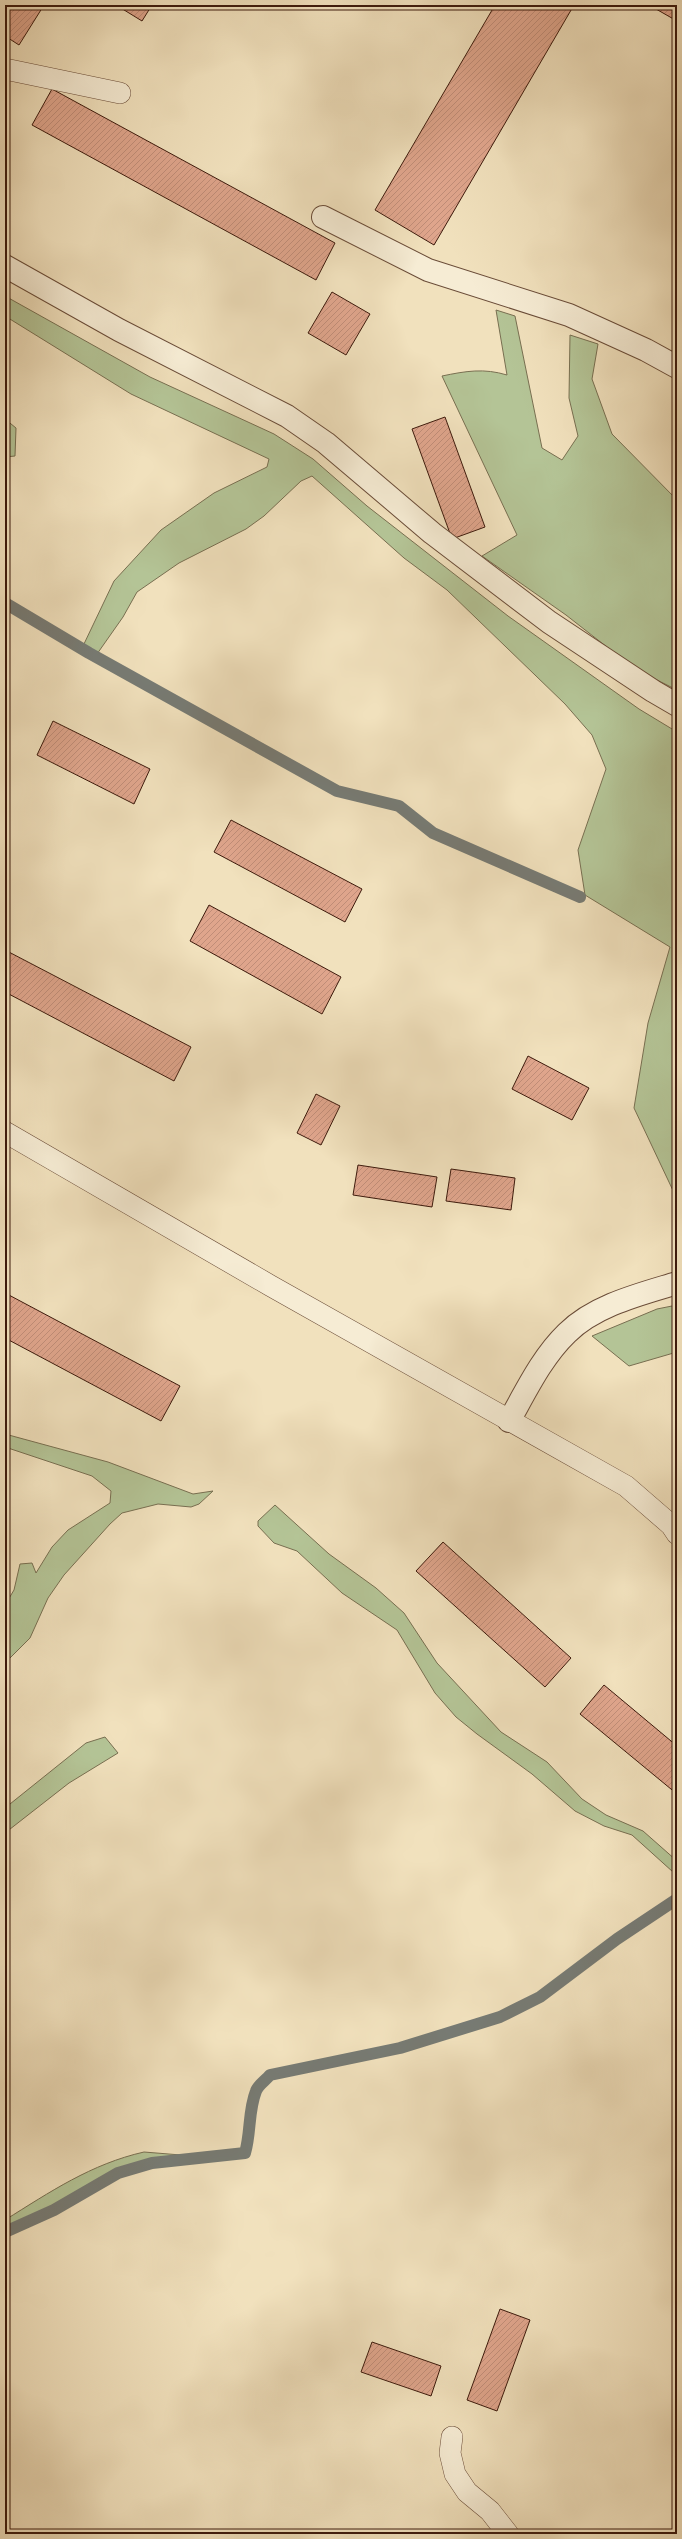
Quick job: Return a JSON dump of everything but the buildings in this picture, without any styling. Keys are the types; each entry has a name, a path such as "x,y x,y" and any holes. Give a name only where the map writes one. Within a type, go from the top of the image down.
{"street":[{"path":"323,217 428,270 569,315 646,350 677,367"},
{"path":"5,266 120,330 287,416 326,443 432,533 549,622 653,691 677,705"},
{"path":"509,1422 542,1365 568,1332 596,1312 637,1295 677,1283"}],"lane":[{"path":"5,69 120,93"},
{"path":"5,1132 509,1422 626,1486 671,1525 677,1534"},
{"path":"452,2437 450,2453 455,2474 468,2492 490,2511 508,2534"}],"green space":[{"path":"5,296 150,377 274,434 313,459 367,506 508,616 639,709 677,732 677,1199 634,1108 648,1023 670,947 585,895 578,850 606,769 592,735 565,704 447,590 404,558 312,476 301,481 264,516 246,529 179,563 137,592 123,617 97,654 83,646 114,581 161,530 214,493 267,467 269,459 131,394 5,316"},
{"path":"496,310 515,316 542,448 562,460 578,436 569,398 570,335 598,344 592,379 612,434 677,500 677,690 635,669 566,615 482,556 517,535 442,376 475,371 507,375"},
{"path":"5,419 16,428 15,456 5,457"},
{"path":"677,1305 677,1352 629,1366 592,1336 657,1309"},
{"path":"5,1434 108,1462 193,1494 213,1491 199,1504 191,1507 158,1504 122,1513 110,1524 64,1575 48,1598 30,1638 5,1663 5,1605 14,1590 20,1564 32,1563 36,1573 52,1547 68,1530 110,1503 111,1491 92,1476 5,1447"},
{"path":"275,1505 329,1554 376,1588 404,1613 437,1663 501,1732 547,1762 582,1799 606,1815 643,1831 677,1861 677,1895 673,1872 632,1835 604,1826 575,1811 532,1774 456,1717 435,1693 397,1630 342,1593 297,1551 274,1543 258,1526 258,1521"},
{"path":"105,1737 118,1753 69,1783 5,1833 5,1808 86,1743"},
{"path":"144,2152 181,2155 118,2170 52,2207 5,2229 5,2220 72,2180 106,2164"}],"waterway":[{"path":"5,603 89,653 337,791 399,806 433,833 580,897"},
{"path":"5,2232 54,2210 118,2173 152,2163 245,2153 253,2099 258,2087 270,2075 400,2048 500,2017 540,1997 617,1939 677,1899"}]}
